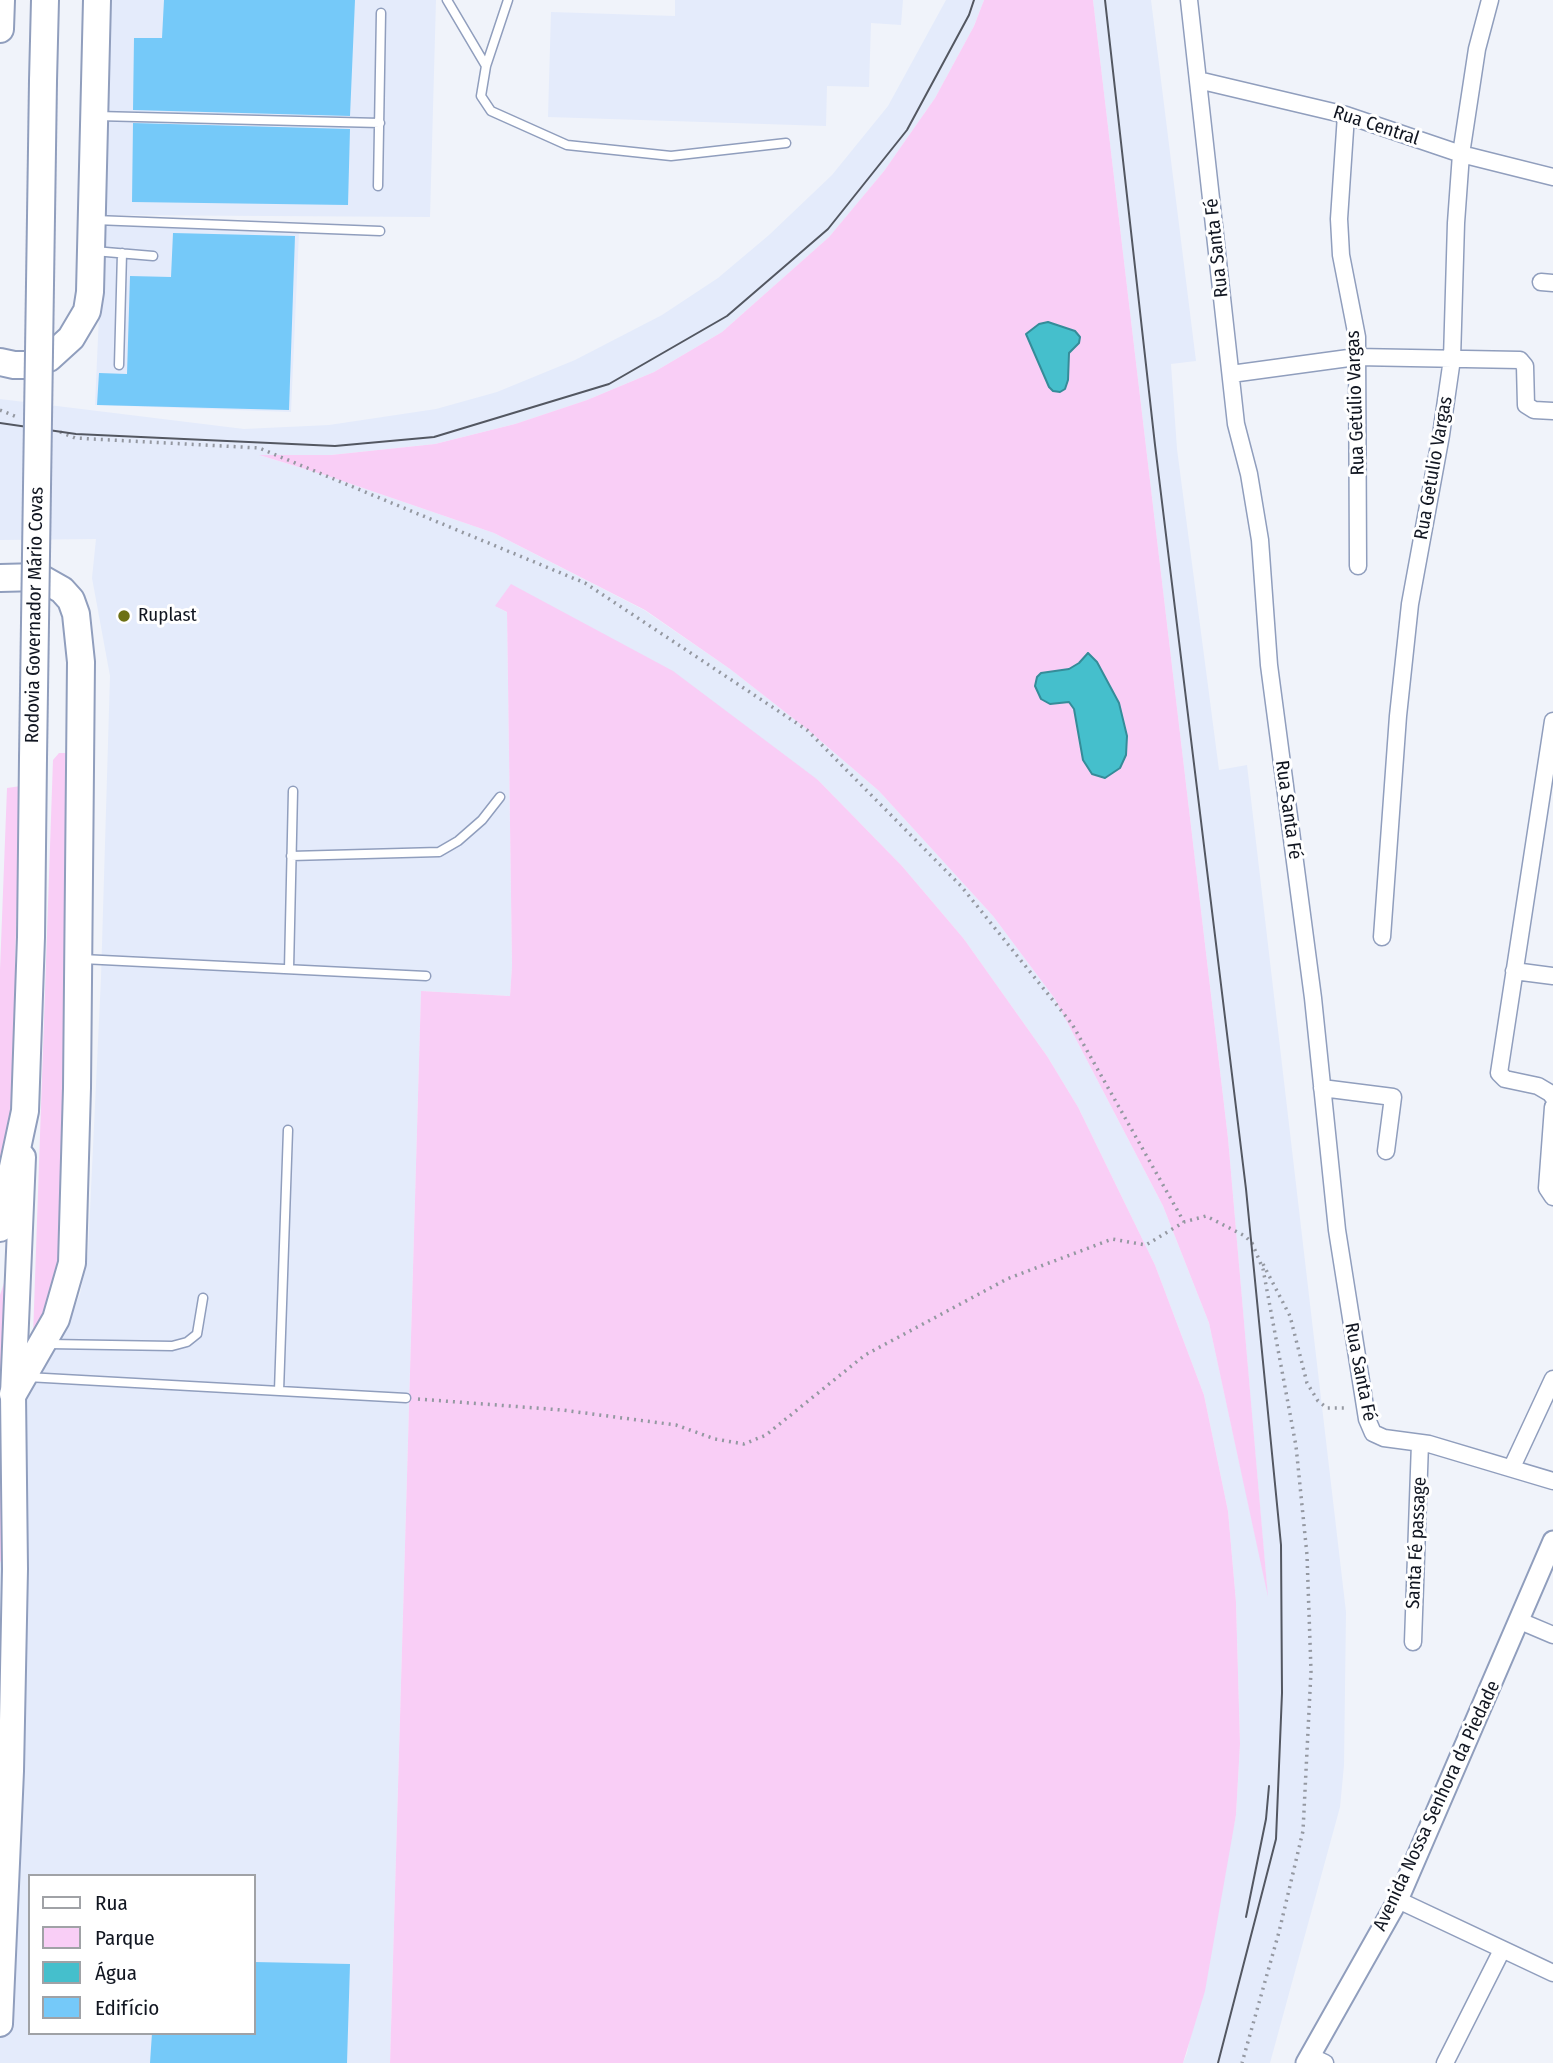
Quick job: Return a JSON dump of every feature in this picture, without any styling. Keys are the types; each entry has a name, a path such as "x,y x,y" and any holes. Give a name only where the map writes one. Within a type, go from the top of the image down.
{"highway":[{"path":"0,30 1,0"},
{"name":"Rodovia Governador Mário Covas","path":"0,1228 24,1111 31,937 45,0"},
{"path":"0,362 26,365 49,358 71,338 87,311 92,250 97,0"},
{"path":"0,578 39,578 62,590 71,600 76,614 81,662 79,959 72,1264 56,1320 19,1385"}],"main road":[{"path":"0,2024 11,1771 24,1111"},
{"path":"0,1589 15,1569"},
{"path":"0,1718 11,1771"}],"street":[{"name":"Rua Santa Fé","path":"1189,0 1236,424 1249,474 1260,540 1269,665 1305,934 1337,1230 1364,1408 1373,1433 1392,1440 1420,1443 1511,1467 1553,1481"},
{"name":"Rua Getulio Vargas","path":"1382,937 1398,716 1410,604 1452,359 1461,154 1477,49 1490,0"},
{"name":"Rua Central","path":"1198,80 1346,115 1461,154 1553,177"},
{"name":"Rua Getúlio Vargas","path":"1346,115 1339,219 1341,255 1357,337 1358,566"},
{"path":"1231,374 1356,357 1522,360 1525,366 1526,405 1534,410 1553,411"},
{"path":"1553,720 1499,1073 1505,1079 1538,1086 1553,1097"},
{"path":"1514,971 1553,975"},
{"path":"1322,1088 1393,1097 1386,1151"},
{"path":"1553,1107 1547,1188 1553,1197"},
{"path":"1511,1467 1553,1379"},
{"name":"Santa Fé passage","path":"1413,1642 1420,1443"},
{"name":"Avenida Nossa Senhora da Piedade","path":"1314,2061 1398,1900 1553,1541"},
{"path":"1520,1621 1553,1635"},
{"path":"1398,1900 1553,1973"},
{"path":"1445,2063 1502,1950"}],"lane":[{"path":"447,0 486,66"},
{"path":"508,0 486,66 481,96 491,111 568,145 671,156 786,143"},
{"path":"379,186 381,13"},
{"path":"94,116 380,123"},
{"path":"92,220 380,231"},
{"path":"92,250 153,257"},
{"path":"119,365 122,253"},
{"path":"289,970 293,791"},
{"path":"291,856 439,852 458,841 482,820 500,797"},
{"path":"79,959 426,976"},
{"path":"279,1391 288,1130"},
{"path":"43,1344 172,1346 187,1342 197,1334 203,1298"},
{"path":"19,1385 279,1391 406,1398"}],"path":[{"path":"0,410 23,419"},
{"path":"58,432 75,438 259,448 585,583 807,730 961,886 1072,1024 1184,1222"},
{"path":"406,1398 562,1410 663,1423 715,1439 744,1444 766,1435 865,1354 1007,1279 1112,1239 1146,1245 1184,1222 1206,1216 1245,1236 1255,1251 1290,1316 1307,1383 1318,1401 1327,1408 1364,1408"},
{"path":"1242,2063 1303,1831 1311,1671 1307,1555 1296,1446 1268,1295 1255,1251"}],"shaded area":[{"path":"109,0 436,0 430,217 104,215"},
{"path":"675,0 903,0 901,25 871,23 869,87 827,86 826,126 548,117 551,12 675,16"},
{"path":"946,0 984,0 974,26 935,98 884,171 829,237 722,332 654,372 587,400 515,424 435,444 331,455 262,456 494,533 644,610 730,669 808,730 879,791 993,916 1055,999 1163,1206 1209,1323 1267,1589 1228,1138 1093,0 1151,0 1196,361 1171,364 1177,449 1219,770 1247,765 1346,1612 1344,1765 1340,1807 1270,2063 1183,2063 1236,1815 1240,1744 1236,1602 1228,1511 1204,1395 1155,1265 1078,1107 1047,1056 964,939 902,866 818,780 507,612 512,966 510,996 421,991 390,2063 0,2063 0,1443 67,1326 80,1294 88,1253 101,978 110,676 92,578 96,539 0,540 0,399 244,429 329,425 436,409 497,392 575,360 662,315 718,278 769,235 832,175 888,106"},
{"path":"103,225 299,232 291,412 95,405"}],"green space":[{"path":"984,0 1093,0 1228,1138 1268,1597 1209,1323 1163,1206 1055,999 993,916 879,791 808,730 730,669 645,610 494,533 259,455 331,455 435,444 515,424 587,400 654,372 722,332 829,237 884,171 935,98 974,26"},
{"path":"511,584 673,671 818,780 902,866 964,939 1047,1056 1078,1107 1155,1265 1204,1395 1228,1511 1236,1602 1240,1744 1236,1815 1205,1991 1183,2063 390,2063 421,991 510,996 512,966 507,612 495,606"},
{"path":"59,753 68,753 68,967 59,1267 54,1304 33,1336 53,760"},
{"path":"21,786 15,962 16,1057 10,1138 0,1195 0,970 7,788"},
{"path":"8,1271 5,1549 0,1563 0,1295"}],"water":[{"path":"1048,322 1075,331 1080,337 1079,343 1069,353 1068,380 1065,389 1060,392 1049,387 1026,334 1039,324"},
{"path":"1088,653 1097,662 1119,703 1127,736 1126,755 1120,768 1105,778 1092,774 1083,760 1074,709 1069,702 1050,704 1041,699 1035,686 1041,673 1069,669"}],"building":[{"path":"164,0 355,0 350,116 133,110 134,38 162,38"},
{"path":"133,123 350,129 348,205 132,202"},
{"path":"173,233 295,236 289,410 97,405 99,373 127,374 130,276 171,277"},
{"path":"256,1962 350,1964 347,2063 150,2063 152,2035 256,2035"}],"tram line":[{"path":"0,423 76,434 335,446 434,437 609,384 727,316 828,229 907,130 969,15 974,0"},
{"path":"1105,0 1155,445 1246,1189 1281,1545 1282,1693 1276,1839 1218,2063"},
{"path":"1246,1917 1266,1819 1269,1786"}],"place":[{"name":"Ruplast","path":"124,616"}]}
